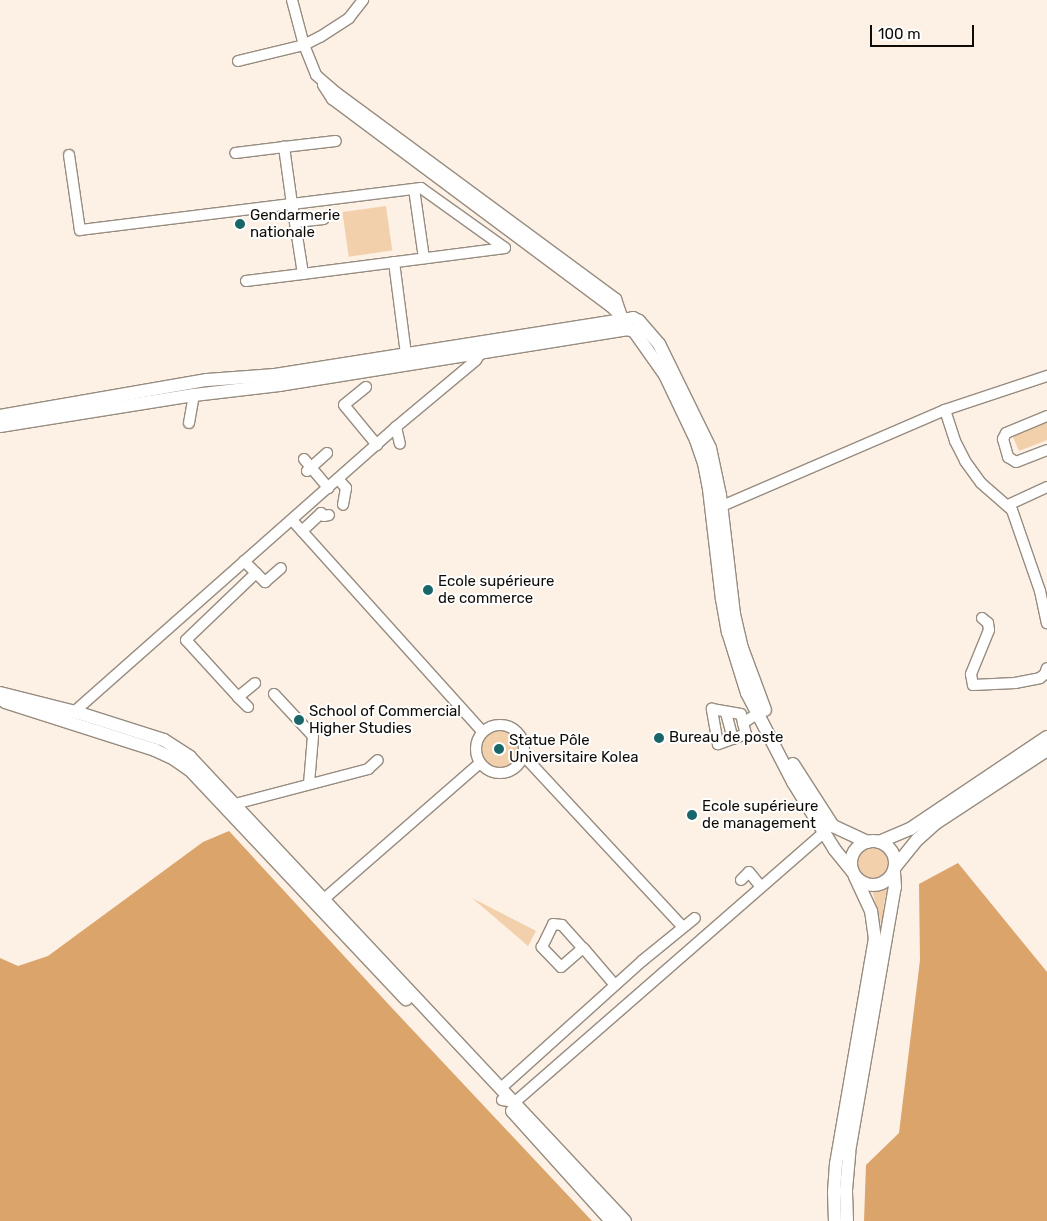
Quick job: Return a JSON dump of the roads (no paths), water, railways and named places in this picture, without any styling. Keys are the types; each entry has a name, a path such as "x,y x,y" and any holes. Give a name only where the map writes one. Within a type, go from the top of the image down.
{"main road":[{"path":"0,426 194,395 279,385 625,324 634,331 665,376 696,440 704,463 716,508 734,614 742,648 759,697 797,772 829,821 843,832 873,842 892,852 896,887 849,1152 846,1190 847,1221"},
{"path":"0,416 207,380 275,375 406,355 484,348"},
{"path":"716,508 722,599 728,632 747,693 793,782 824,832 854,874 873,918 875,939 836,1164 834,1192 835,1221"},
{"path":"0,692 74,712 164,740 176,746 190,757 506,1097 611,1221"},
{"path":"0,700 155,750 174,759 190,770 626,1221"},
{"path":"1047,737 910,829 873,842 855,851 852,857 854,874 868,884 876,885 883,883 918,839 936,823 1047,750"}],"street":[{"path":"292,0 304,45 316,75 335,96 616,299 625,324"},
{"path":"238,61 304,45 349,18 364,0"},
{"path":"235,153 336,141"},
{"path":"284,147 302,274"},
{"path":"69,155 80,230 422,188 505,248 246,281"},
{"path":"414,189 424,258"},
{"path":"295,222 324,219"},
{"path":"394,262 399,326 406,355"},
{"path":"74,712 396,427 476,360 484,348"},
{"path":"716,508 945,410 1047,376"},
{"path":"366,387 344,405 377,444"},
{"path":"188,423 194,395"},
{"path":"945,410 955,441 965,461 982,483 1008,505 1043,590 1047,623"},
{"path":"1047,416 1006,433 1003,439 1008,457 1016,462 1047,450"},
{"path":"396,427 400,444"},
{"path":"309,469 327,453"},
{"path":"304,459 309,469 328,488"},
{"path":"338,479 346,488 343,504"},
{"path":"1008,505 1047,487"},
{"path":"302,531 321,513 324,516 329,515"},
{"path":"292,520 483,732"},
{"path":"244,561 265,582 281,568"},
{"path":"248,707 186,640 256,573"},
{"path":"982,618 988,623 989,630 971,674 973,685 1015,683 1040,678 1045,674 1047,668"},
{"path":"238,697 255,683"},
{"path":"274,694 312,736 309,784"},
{"path":"712,709 726,713 741,714 744,723 746,734 718,744 712,709"},
{"path":"726,713 733,739"},
{"path":"744,723 757,714"},
{"path":"502,725 515,730 523,741 523,755 516,767 504,773 490,771 480,763 476,743 488,728 502,725"},
{"path":"523,755 683,928"},
{"path":"235,804 368,768 378,760"},
{"path":"324,899 480,763"},
{"path":"506,1097 761,887 824,832"},
{"path":"740,880 749,872 761,887"},
{"path":"506,1097 615,985 695,918"},
{"path":"583,948 615,985"}],"place":[{"name":"Gendarmerie nationale","path":"240,224"},
{"name":"Ecole supérieure de commerce","path":"428,590"},
{"name":"School of Commercial Higher Studies","path":"299,720"},
{"name":"Bureau de poste","path":"659,738"},
{"name":"Statue Pôle Universitaire Kolea","path":"499,749"},
{"name":"Ecole supérieure de management","path":"692,815"}]}
